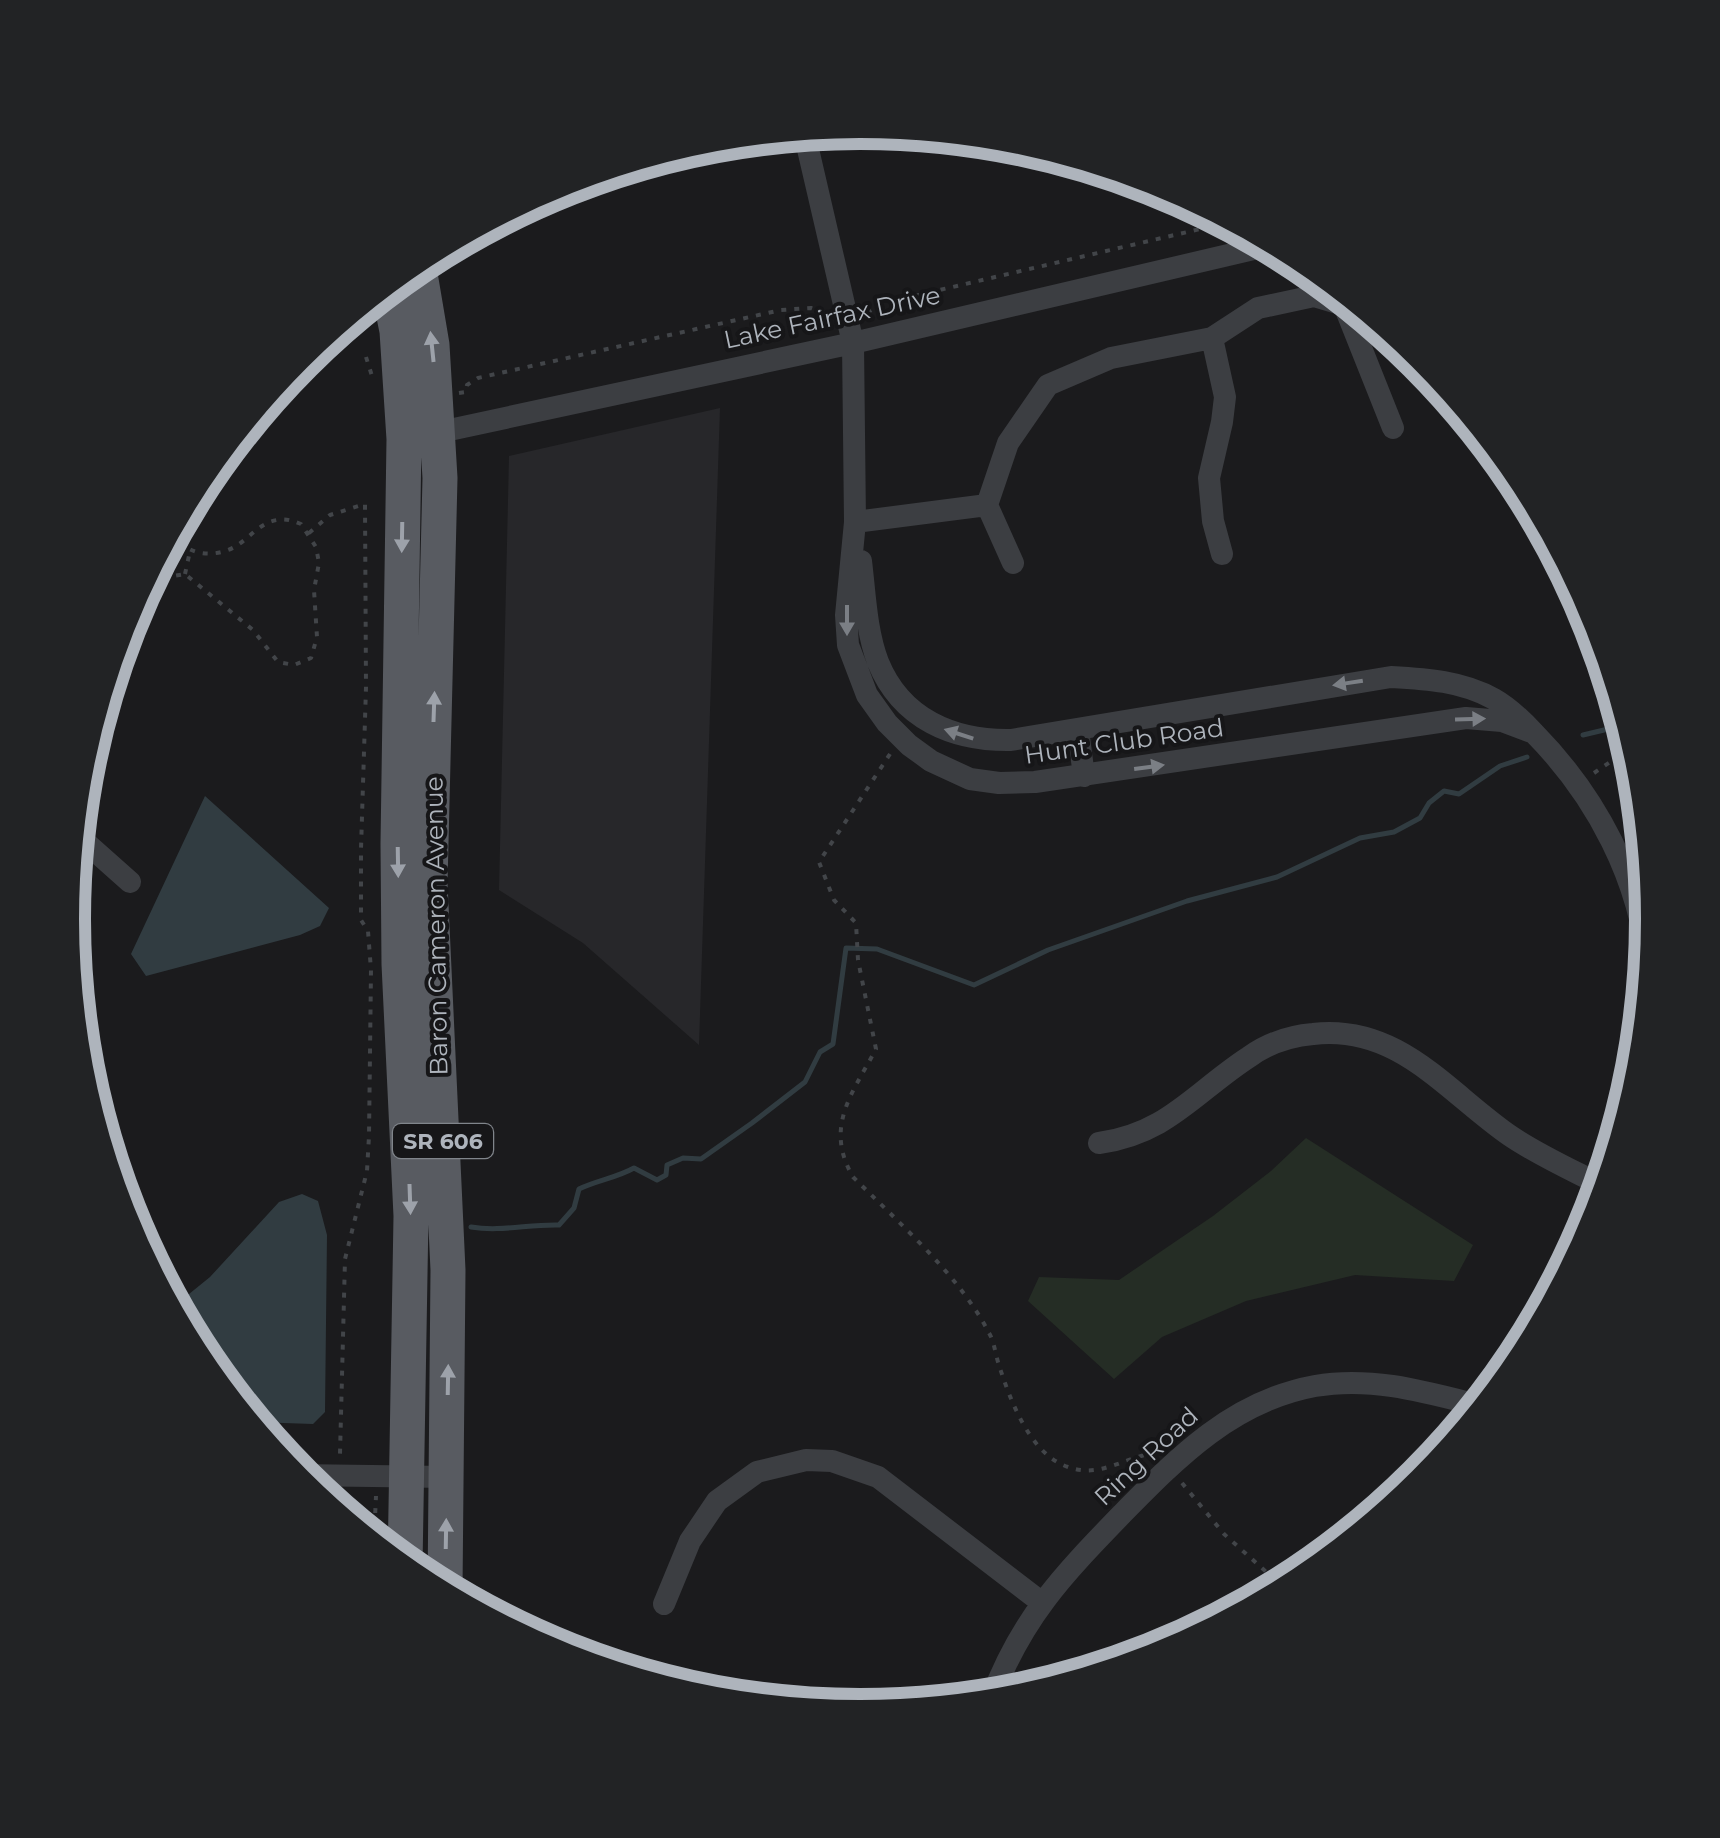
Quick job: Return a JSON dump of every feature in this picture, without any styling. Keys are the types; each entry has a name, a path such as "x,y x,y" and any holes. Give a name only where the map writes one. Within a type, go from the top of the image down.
{"main road":[{"name":"Baron Cameron Avenue","path":"422,280 439,433 430,884 448,1270 445,1573"},
{"name":"Baron Cameron Avenue","path":"391,302 397,331 404,439 399,964 411,1216 392,1476 403,1544"}],"street":[{"name":"Hunt Club Road","path":"807,146 853,342 855,522 846,615 848,645 867,695 901,738 932,761 970,778 999,783 1084,776 1466,718 1502,722 1534,733"},
{"name":"Lake Fairfax Drive","path":"404,439 853,342 1251,250"},
{"path":"1012,563 987,505 1008,442 1048,385 1111,358 1212,338 1258,308 1314,296 1327,300"},
{"path":"1349,318 1393,428"},
{"path":"1212,338 1225,397 1209,478 1213,521 1222,554"},
{"path":"855,522 987,505"},
{"name":"Hunt Club Road","path":"855,522 878,661 893,688 912,710 946,730 984,740 1011,740 1391,677 1463,685 1494,698 1515,713 1578,784 1610,837 1634,902"},
{"path":"1078,730 1084,776"},
{"path":"89,846 130,882"},
{"path":"1099,1143 1124,1140 1163,1122 1250,1056 1274,1043 1299,1035 1353,1034 1403,1051 1508,1134 1590,1179"},
{"name":"Ring Road","path":"999,1681 1020,1634 1041,1602 1170,1466 1221,1423 1250,1407 1317,1386 1352,1383 1414,1389 1466,1402"},
{"path":"664,1604 690,1541 717,1501 757,1472 806,1460 844,1464 878,1477 1041,1602"},
{"path":"321,1475 446,1477"}],"path":[{"path":"437,396 466,392 471,381 486,376 781,310 812,308 827,314 866,314 880,304 1208,227"},
{"path":"366,356 383,406 402,402"},
{"path":"309,533 330,515 365,504 366,688 360,848 361,920 368,931 370,955 370,1103 367,1170 345,1259 340,1456 372,1456 392,1476 378,1526"},
{"path":"164,578 186,574 252,630 278,662 294,666 305,663 316,650 314,590 319,563 309,533 301,524 276,520 260,526 226,551 190,551 181,546"},
{"path":"186,574 190,551"},
{"path":"901,738 819,862 834,900 856,923 858,960 876,1049 844,1108 839,1138 843,1159 853,1176 956,1286 990,1334 1018,1413 1042,1452 1068,1468 1097,1470 1143,1454 1160,1453"},
{"path":"1578,784 1618,759"},
{"path":"1179,1479 1224,1534 1270,1576"}],"shaded area":[{"path":"720,408 699,1045 583,943 499,890 509,456"},
{"path":"205,796 329,908 320,926 300,935 146,976 131,954"},
{"path":"1306,1138 1473,1245 1454,1281 1355,1275 1246,1301 1162,1337 1114,1379 1028,1301 1039,1277 1119,1280 1213,1216"},
{"path":"302,1194 318,1201 327,1235 325,1412 313,1424 271,1423 216,1350 184,1298 210,1277 279,1202"}],"waterway":[{"path":"1583,735 1611,728"},
{"path":"471,1227 559,1225 574,1208 579,1189 634,1168 657,1180 666,1175 667,1165 683,1158 701,1159 752,1123 805,1082 820,1052 833,1044 846,948 877,949 974,985 1048,950 1187,901 1277,877 1360,838 1394,832 1420,818 1429,803 1444,791 1459,794 1500,766 1527,757"}]}
